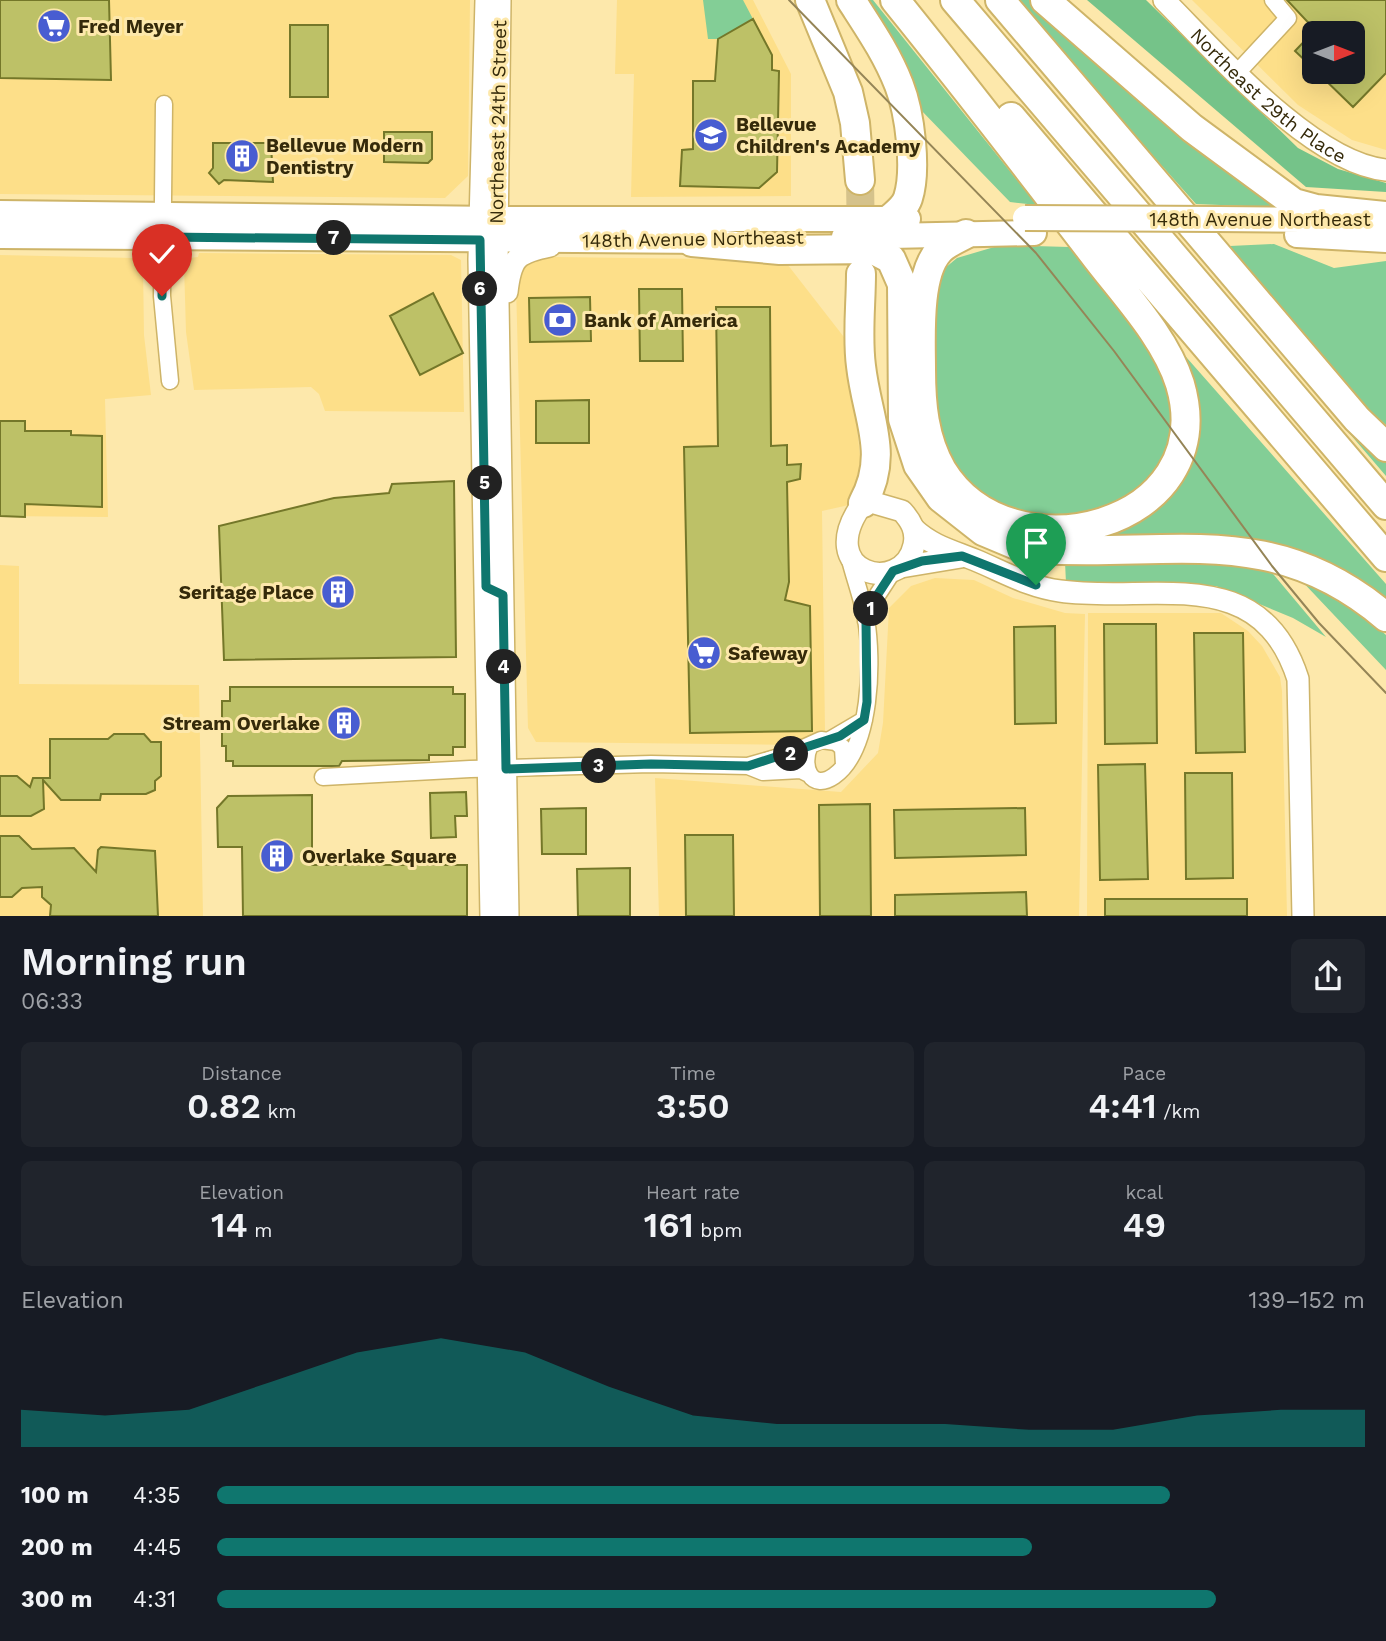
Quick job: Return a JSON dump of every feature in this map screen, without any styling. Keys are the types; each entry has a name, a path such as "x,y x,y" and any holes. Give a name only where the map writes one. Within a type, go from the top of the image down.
{"highway":[{"path":"810,0 848,92 855,123 860,180"},
{"path":"851,0 887,56 901,88 910,136 911,183 908,200 891,218"},
{"path":"895,0 1104,268 1156,338 1175,372 1185,415 1179,452 1163,484 1124,515 1103,523 1076,528 1019,525 978,505 963,494 943,472 927,434 923,411 922,309 931,262 947,244 966,233"},
{"path":"911,0 1386,557"},
{"path":"956,0 1386,505"},
{"path":"1000,0 1357,419 1386,447"},
{"path":"1045,0 1192,128 1294,203 1316,209 1386,218"},
{"path":"692,242 780,250 872,249 891,258 902,284 901,405 909,444 918,465 941,498 983,531 1014,544 1039,549 1216,549 1258,553 1328,575 1360,595 1386,617"},
{"path":"861,274 861,363 877,457 874,483 863,503"}],"main road":[{"name":"Northeast 24th Street","path":"486,0 490,121 488,229 498,769 508,916"},
{"name":"Northeast 24th Street","path":"490,121 500,0"},
{"name":"Northeast 29th Place","path":"1164,0 1237,73 1332,152 1353,162 1386,170"},
{"name":"148th Avenue Northeast","path":"0,214 163,226 488,229 891,218 1030,226 1222,226 1386,218"},
{"name":"148th Avenue Northeast","path":"0,236 163,226"},
{"name":"148th Avenue Northeast","path":"488,229 573,241 692,242 966,233 1030,226"},
{"name":"148th Avenue Northeast","path":"1222,226 1386,240"},
{"name":"Northeast 24th Street","path":"488,229 499,360 495,591"},
{"path":"499,360 509,273 515,259 523,252 573,241"},
{"path":"962,556 882,574 861,568 847,551 846,528 863,503 881,504 901,511 914,530 932,543 1013,578 1058,591 1202,593 1219,597 1256,616 1282,644 1292,660 1298,679 1303,916"},
{"path":"897,569 913,550 914,530"},
{"name":"Northeast 24th Street","path":"491,916 498,769"}],"street":[{"path":"1237,73 1288,18 1273,0"},
{"path":"163,104 163,321 170,381"},
{"path":"748,766 763,772 801,770 827,779 844,765 863,733 867,702 866,621 847,551"},
{"path":"866,621 878,594 897,569"},
{"path":"323,777 651,764 748,766 830,740 864,720"},
{"path":"830,740 844,748 844,765"},
{"path":"809,774 803,762 810,745"}],"shaded area":[{"path":"0,0 470,0 468,176 445,198 0,194"},
{"name":"Bellevue Children's Academy","path":"617,0 753,0 791,74 791,196 631,197 634,74 615,74"},
{"path":"1192,0 1386,0 1386,150 1352,140 1298,105"},
{"path":"199,253 451,255 461,260 464,412 325,411 319,394 311,387 194,390 186,332 184,264 190,258 198,257"},
{"path":"0,255 134,258 143,266 144,335 151,395 105,399 108,517 0,516"},
{"path":"554,257 784,260 847,341 861,464 849,505 822,511 825,732 799,745 536,742 528,728 516,286 520,270 532,260"},
{"path":"0,565 19,566 19,684 199,685 203,916 0,916"},
{"path":"935,578 974,580 1013,598 1065,613 1085,614 1079,916 659,916 655,778 841,792 878,753 883,723 889,608 911,586"},
{"path":"1088,613 1221,613 1248,631 1262,646 1280,677 1287,916 1087,916"}],"green space":[{"path":"703,0 743,0 753,19 718,39 708,39"},
{"path":"863,0 873,0 1037,205 1010,202 919,108"},
{"path":"1014,0 1034,0 1273,204 1270,207 1196,204"},
{"path":"1087,0 1146,0 1298,148 1338,169 1386,183 1386,192 1306,187"},
{"path":"1274,244 1334,268 1386,261 1386,425 1365,407 1230,246"},
{"path":"1001,245 1069,247 1134,322 1165,373 1175,431 1163,469 1136,497 1081,520 1018,515 978,492 947,457 934,423 930,353 939,273 957,258"},
{"path":"1172,341 1386,584 1386,604 1354,579 1107,538 1107,533 1177,482"},
{"path":"1336,411 1386,462 1386,476 1332,413"},
{"path":"1065,562 1210,562 1269,569 1326,637 1293,618 1216,586 1066,583"},
{"path":"1298,577 1358,610 1386,635 1386,670"}],"building":[{"name":"Fred Meyer","path":"0,0 109,0 111,80 0,78"},
{"path":"1287,0 1386,0 1386,73 1353,107 1329,84 1365,84 1365,21 1307,21"},
{"path":"753,19 772,55 772,70 779,71 777,172 759,188 680,186 682,150 693,149 693,81 715,81 718,39"},
{"path":"290,25 328,25 328,97 290,97"},
{"path":"1302,44 1302,58 1295,51"},
{"path":"384,132 432,132 432,159 428,163 384,162"},
{"name":"Bellevue Modern Dentistry","path":"213,143 271,143 273,182 224,180 219,184 209,173 213,168"},
{"path":"639,289 682,289 683,361 640,361"},
{"path":"433,293 463,353 420,375 390,316"},
{"name":"Bank of America","path":"590,297 591,341 530,342 529,298"},
{"path":"716,307 770,307 771,446 787,445 787,465 801,464 800,479 787,482 789,582 785,600 810,606 812,731 690,733 684,447 718,446"},
{"path":"589,400 589,443 536,443 536,401"},
{"path":"0,421 25,421 25,431 71,431 71,435 102,436 102,507 25,504 25,517 0,516"},
{"name":"Seritage Place","path":"454,481 456,657 224,660 219,526 334,498 389,493 392,484"},
{"path":"1104,624 1156,624 1157,743 1105,744"},
{"path":"1055,626 1056,723 1015,724 1014,627"},
{"path":"1194,633 1243,633 1245,752 1196,753"},
{"name":"Stream Overlake","path":"230,687 453,687 453,694 465,694 465,747 453,747 453,755 429,755 429,760 342,761 339,766 233,766 233,761 226,761 226,746 222,746 222,701 230,701"},
{"path":"114,734 144,734 151,742 161,742 161,776 155,781 155,790 146,794 101,794 100,800 61,800 43,780 44,809 31,816 0,816 0,776 17,776 30,787 33,778 50,778 50,739 108,739"},
{"path":"1145,764 1148,879 1100,880 1098,765"},
{"path":"1185,773 1232,773 1233,878 1186,879"},
{"path":"466,792 467,816 455,816 456,837 431,838 430,793"},
{"name":"Overlake Square","path":"312,795 312,865 467,865 467,916 243,916 242,847 218,847 217,808 228,796"},
{"path":"870,804 871,916 820,916 819,805"},
{"path":"586,808 586,854 542,854 541,809"},
{"path":"1025,808 1026,855 895,858 894,810"},
{"path":"685,835 733,835 734,916 686,916"},
{"path":"0,836 19,836 32,849 74,848 96,872 98,850 101,847 155,851 158,916 50,916 51,905 42,897 42,887 22,888 12,897 0,897"},
{"path":"630,868 630,916 578,916 577,869"},
{"path":"1026,892 1027,916 895,916 895,895"},
{"path":"1105,899 1247,899 1247,916 1105,916"}],"tunnel":[{"path":"860,180 861,244"}],"tram line":[{"path":"789,0 1036,253 1114,351 1272,566 1319,623 1386,693"}],"place":[{"name":"Fred Meyer","path":"54,26"},
{"name":"Bellevue Children's Academy","path":"711,135"},
{"name":"Bellevue Modern Dentistry","path":"242,156"},
{"name":"Bank of America","path":"560,320"},
{"name":"Seritage Place","path":"338,592"},
{"name":"Safeway","path":"704,653"},
{"name":"Stream Overlake","path":"344,723"},
{"name":"Overlake Square","path":"277,856"}],"route":[{"path":"162,296 163,237 480,240 486,587 503,595 506,769 651,764 677,767 748,766 790,754 821,740 840,736 864,720 867,713 866,621 878,594 893,571 922,561 962,556 1036,585"}]}
